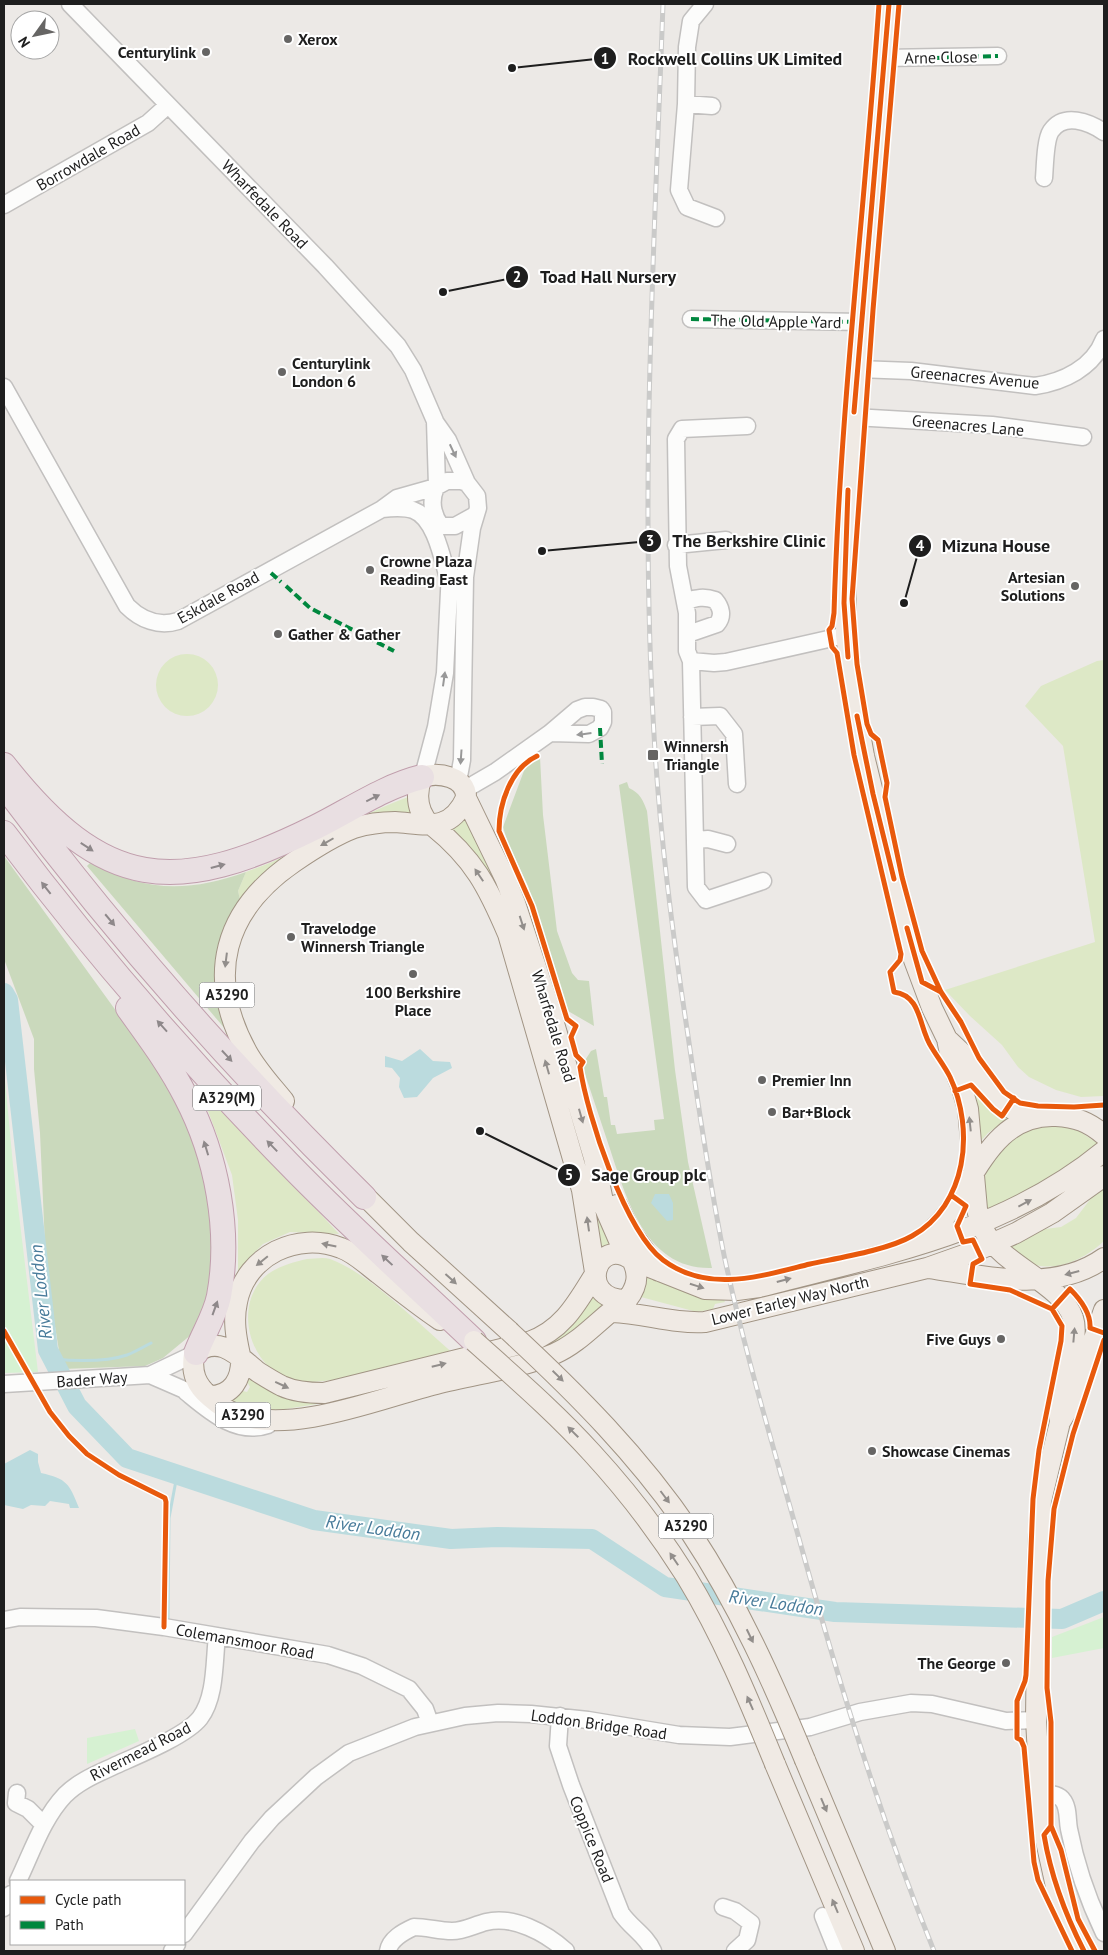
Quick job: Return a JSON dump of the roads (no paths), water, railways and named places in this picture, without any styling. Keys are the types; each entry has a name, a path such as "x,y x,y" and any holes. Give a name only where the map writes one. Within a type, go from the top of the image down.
{"highway":[{"path":"4,765 37,805 78,842 96,853 123,865 142,870 170,873 216,866 274,846 398,785 422,777"},
{"name":"A329(M)","path":"4,785 101,910 194,1020 267,1099 364,1197"},
{"name":"A329(M)","path":"4,833 63,910 141,1003 260,1133 380,1253 474,1341"},
{"name":"A329(M)","path":"63,910 178,1082 193,1111 208,1151 221,1213 222,1266 216,1306 195,1353"}],"main road":[{"path":"889,4 854,417 845,563 846,635 859,729 889,861 919,974 947,1039 952,1063 968,1109 977,1209 981,1223 993,1244 1054,1293 1066,1305 1074,1318 1073,1342 1059,1398 1060,1422 1041,1501 1037,1580 1036,1720 1040,1794 1052,1875 1063,1909 1084,1951"},
{"path":"439,775 462,790 455,815 441,824 432,825 424,818 418,805 418,789 422,777 439,775"},
{"name":"Wharfedale Road","path":"462,790 506,878 550,1010 594,1158 604,1206 621,1245 631,1259"},
{"name":"A3290","path":"432,825 387,822 364,825 341,834 274,876 251,900 238,922 228,950 225,972 227,998 234,1022 247,1052 265,1078 364,1197 585,1403 658,1488 692,1534 717,1574 750,1636 777,1693 886,1951"},
{"name":"Wharfedale Road","path":"432,825 452,843 476,871 491,895 508,934 582,1190 595,1273"},
{"path":"947,1039 965,1056 984,1082 1003,1103 1012,1109 1040,1117 1076,1118 1104,1114"},
{"name":"Lower Earley Way North","path":"904,1249 918,1241 940,1223 986,1154 1000,1138 1025,1121 1040,1117"},
{"path":"1076,1118 1094,1126 1104,1135"},
{"name":"Lower Earley Way North","path":"631,1259 705,1288 737,1290 759,1287 938,1240 981,1223 1044,1193 1104,1151"},
{"path":"594,1158 630,1231 659,1271"},
{"name":"Lower Earley Way North","path":"622,1304 634,1313 673,1322 691,1323 712,1320 927,1268 993,1244 1052,1213 1104,1176"},
{"name":"A3290","path":"595,1273 565,1319 552,1331 540,1338 339,1390 324,1393 296,1391 272,1380 241,1356 235,1321 237,1300 244,1281 256,1265 272,1253 289,1245 306,1242 331,1245 351,1253 426,1311 474,1341 552,1412 592,1452 623,1489 686,1576 714,1628 748,1700 854,1951"},
{"path":"610,1255 622,1256 631,1259 637,1279 634,1289 622,1304 607,1295 597,1283 595,1273 602,1259 610,1255"},
{"name":"Lower Earley Way North","path":"927,1268 998,1277 1036,1279 1073,1273 1085,1269 1104,1258"},
{"name":"A3290","path":"209,1396 226,1409 237,1414 282,1420 353,1408 429,1385 545,1357 562,1350 622,1304"},
{"path":"1060,1422 1072,1402 1104,1310"},
{"path":"218,1346 231,1350 241,1356 240,1374 235,1385 222,1394 209,1396 200,1388 194,1376 195,1353 218,1346"}],"street":[{"name":"Wharfedale Road","path":"70,4 315,255 392,338 414,370 435,421 448,440 467,482"},
{"path":"705,4 691,21 687,47 686,104 679,190 687,207 716,218"},
{"name":"Arne Close","path":"884,58 998,56"},
{"path":"686,104 712,106"},
{"name":"Borrowdale Road","path":"4,205 148,123 168,105"},
{"path":"1044,178 1050,132 1059,124 1073,120 1089,122 1104,132"},
{"name":"The Old Apple Yard","path":"691,319 862,322"},
{"name":"Greenacres Avenue","path":"858,369 910,371 1035,386 1052,384 1088,364 1104,339"},
{"name":"Eskdale Road","path":"4,387 127,606 142,618 150,621 169,623 178,621 382,509 411,509 436,524"},
{"name":"Greenacres Lane","path":"854,417 992,425 1083,437"},
{"name":"Wharfedale Road","path":"435,421 437,487"},
{"path":"747,426 682,429 676,439 676,545 678,566 686,601 687,651 692,661 696,887 706,900 763,881"},
{"path":"382,509 397,498 437,487 452,480 467,482 477,496 478,508 475,515 465,578 462,790 495,772 550,733"},
{"path":"422,777 436,727 447,657 448,582 439,548 432,505 437,487"},
{"path":"436,524 455,526 475,515"},
{"path":"676,545 726,540"},
{"path":"686,601 710,598 715,600 721,611 720,621 717,624 688,634"},
{"path":"692,661 726,662 846,635"},
{"path":"692,716 720,716 734,734 737,784"},
{"path":"695,840 708,839 726,844"},
{"name":"Bader Way","path":"4,1384 150,1375 195,1353"},
{"name":"Bader Way","path":"150,1375 186,1392 209,1396"},
{"path":"186,1392 213,1414 234,1424 261,1427 282,1420"},
{"name":"Colemansmoor Road","path":"4,1620 20,1618 96,1618 328,1655 362,1666 409,1689 426,1709 430,1723"},
{"name":"Rivermead Road","path":"18,1880 44,1825 65,1795 83,1780 170,1739 194,1725 201,1717 208,1698 218,1636"},
{"name":"Loddon Bridge Road","path":"185,1933 246,1849 272,1818 316,1777 349,1753 384,1738 430,1723 465,1716 498,1713 560,1716 680,1735 723,1737 810,1727 860,1712 911,1703 932,1704 1006,1722 1036,1720"},
{"name":"Coppice Road","path":"560,1716 558,1746 571,1786 621,1913 631,1926 649,1942 653,1951"},
{"path":"1040,1794 1058,1796 1064,1801 1082,1882 1104,1932"},
{"path":"13,1802 28,1809 44,1825"},
{"path":"4,1908 10,1896"},
{"path":"723,1907 735,1911 751,1923 747,1940 735,1951"},
{"path":"823,1916 837,1951"},
{"path":"388,1951 388,1946 393,1941 414,1927 452,1931 463,1930 488,1922 510,1922 526,1926 544,1934 566,1951"}],"water":[{"path":"420,1049 433,1061 450,1062 452,1068 433,1078 417,1097 404,1098 399,1087 400,1078 392,1068 385,1067 385,1056 402,1061"},
{"path":"655,1194 669,1194 673,1203 673,1220 667,1221 651,1203"},
{"path":"30,1450 38,1454 41,1473 56,1477 66,1483 79,1508 70,1508 69,1504 50,1501 45,1506 31,1505 23,1509 4,1505 4,1464"}],"waterway":[{"name":"River Loddon","path":"4,993 8,1000 48,1350 77,1406 127,1458 314,1520 451,1539 497,1537 592,1539 665,1587 835,1612 1062,1619 1104,1601"},
{"path":"53,1359 110,1359 127,1355 151,1343"},
{"path":"168,1619 169,1518 177,1475"}],"railway":[{"path":"663,4 652,284 648,564 650,658 655,751 664,856 677,960 713,1199 749,1360 813,1588 860,1745 895,1848 934,1951"}],"place":[{"name":"Xerox","path":"288,39"},
{"name":"Centurylink","path":"206,52"},
{"name":"Rockwell Collins UK Limited","path":"512,68"},
{"name":"Toad Hall Nursery","path":"443,292"},
{"name":"Centurylink London 6","path":"282,372"},
{"name":"The Berkshire Clinic","path":"542,551"},
{"name":"Crowne Plaza Reading East","path":"370,570"},
{"name":"Artesian Solutions","path":"1075,586"},
{"name":"Mizuna House","path":"904,603"},
{"name":"Gather & Gather","path":"278,634"},
{"name":"Winnersh Triangle","path":"653,755"},
{"name":"Travelodge Winnersh Triangle","path":"291,937"},
{"name":"100 Berkshire Place","path":"413,974"},
{"name":"Premier Inn","path":"762,1080"},
{"name":"Bar+Block","path":"772,1112"},
{"name":"Sage Group plc","path":"480,1131"},
{"name":"Five Guys","path":"1001,1339"},
{"name":"Showcase Cinemas","path":"872,1451"},
{"name":"The George","path":"1006,1663"}]}
